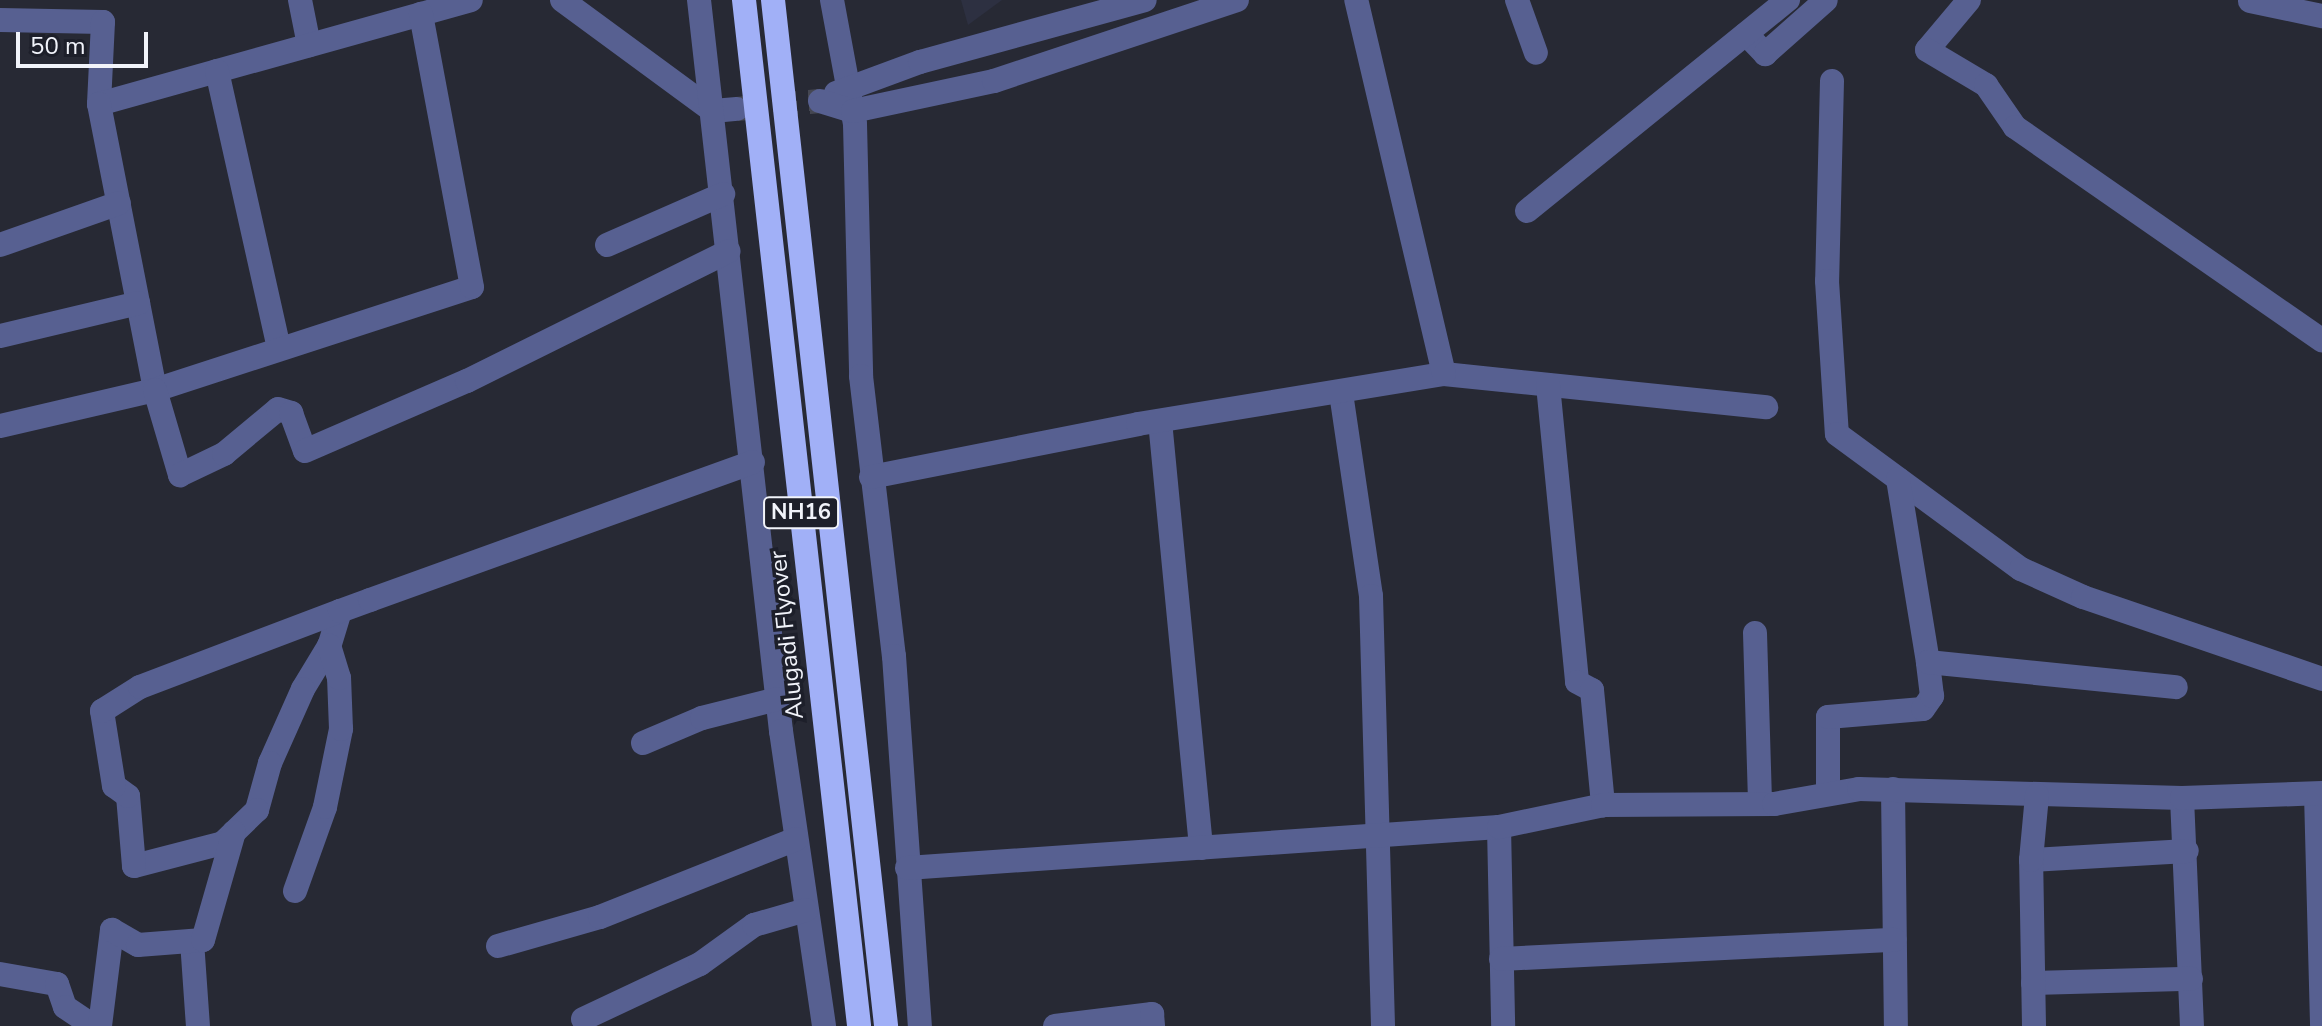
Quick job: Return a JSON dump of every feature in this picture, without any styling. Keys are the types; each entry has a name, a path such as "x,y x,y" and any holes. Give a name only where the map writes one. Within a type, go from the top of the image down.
{"highway":[{"name":"Alugadi Flyover","path":"744,0 859,1026"},
{"name":"NH16","path":"773,0 886,1026"}],"street":[{"path":"300,0 309,45"},
{"path":"99,104 471,0"},
{"path":"562,0 725,110"},
{"path":"699,0 725,110 723,194 777,699 824,1026"},
{"path":"832,0 851,99 861,376 894,656 920,1026"},
{"path":"851,99 993,40 1145,0"},
{"path":"851,99 923,94 994,81 1237,0"},
{"path":"1356,0 1444,374"},
{"path":"1517,0 1536,53"},
{"path":"1527,211 1788,0"},
{"path":"1746,34 1765,54 1826,0"},
{"path":"1969,0 1927,50 1986,85 2015,127 2322,340"},
{"path":"2250,1 2322,16"},
{"path":"0,426 155,390 472,287 421,14"},
{"path":"0,20 103,22 99,104 155,390 180,475 224,454 278,409 291,413 305,451 467,381 729,251"},
{"path":"217,71 279,348"},
{"path":"1832,81 1827,281 1837,434 2021,569 2097,602 2322,679"},
{"path":"607,245 723,194"},
{"path":"0,245 119,203"},
{"path":"0,336 138,303"},
{"path":"871,477 1160,421 1444,374 1766,407"},
{"path":"1548,385 1577,682 1592,690 1603,805"},
{"path":"1341,393 1371,596 1383,1026"},
{"path":"1160,421 1201,848"},
{"path":"340,611 329,646 303,689 257,810 223,843 134,866 128,796 114,786 102,711 140,687 340,611 753,462"},
{"path":"1828,794 1828,717 1923,709 1932,696 1898,479"},
{"path":"1755,633 1760,804"},
{"path":"295,891 325,807 341,729 339,678 329,646"},
{"path":"1928,662 2176,687"},
{"path":"643,743 702,718 777,699"},
{"path":"907,868 1499,827 1603,805 1760,804 1893,789 2182,798 2319,794 2322,1026"},
{"path":"1893,789 1896,1026"},
{"path":"2034,1026 2031,860 2037,795"},
{"path":"2182,798 2187,851 2192,1026"},
{"path":"1499,827 1503,1026"},
{"path":"100,1026 112,930 138,945 203,940 234,832"},
{"path":"498,946 600,917 796,839"},
{"path":"2031,860 2187,851"},
{"path":"583,1019 700,964 754,925 806,910"},
{"path":"1501,959 1895,940"},
{"path":"192,941 198,1026"},
{"path":"0,974 57,984 65,1007 93,1026"},
{"path":"2033,983 2191,979"},
{"path":"1055,1026 1152,1014 1153,1026"}],"shaded area":[{"path":"961,0 1002,0 968,25"}],"tunnel":[{"path":"737,109 820,101"}]}
